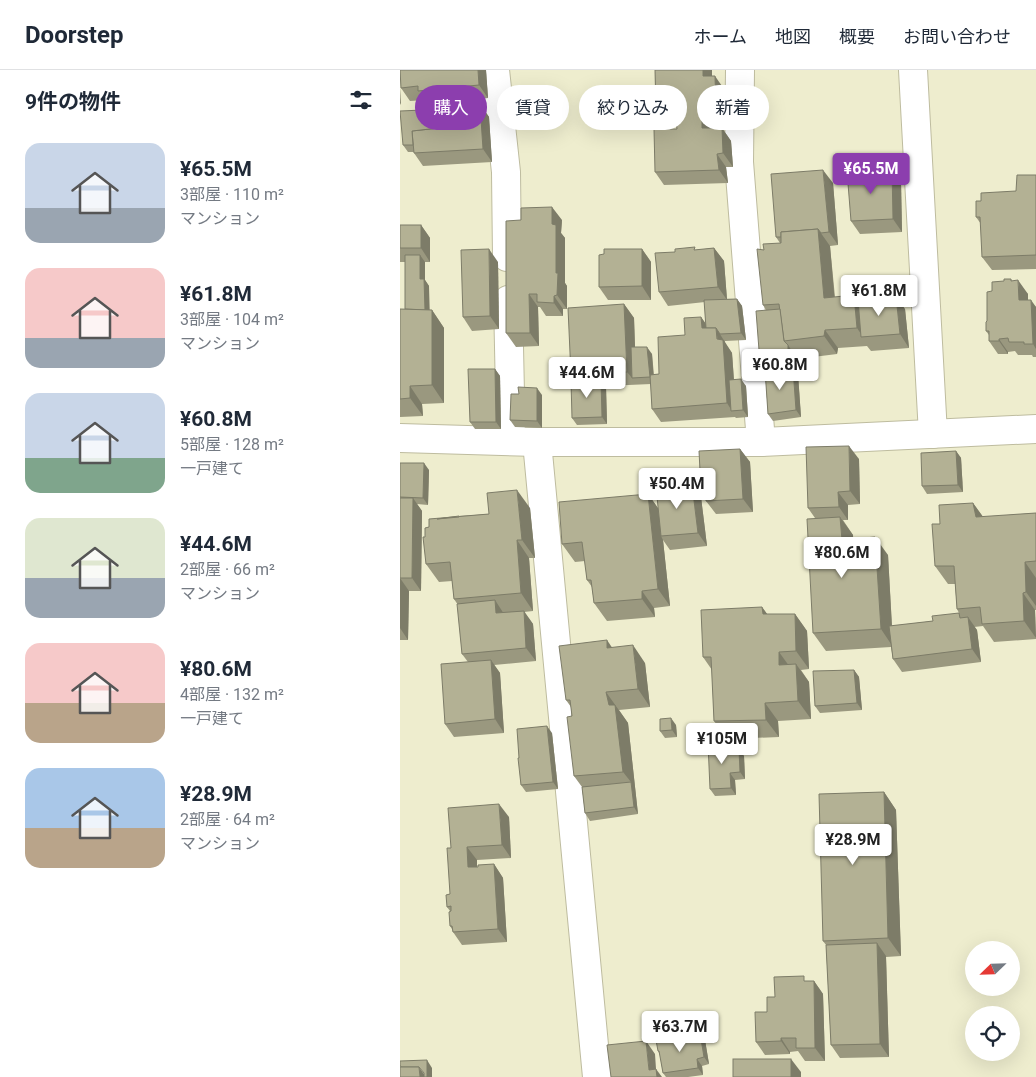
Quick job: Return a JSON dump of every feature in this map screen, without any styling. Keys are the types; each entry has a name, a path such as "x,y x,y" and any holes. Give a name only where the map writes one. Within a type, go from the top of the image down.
{"street":[{"path":"495,70 506,172 524,442 597,1077"},
{"path":"740,70 739,162 761,442"},
{"path":"913,70 933,434"},
{"path":"400,438 524,442 761,442 1036,429"}],"building":[{"path":"400,70 478,70 479,85 415,85 401,88"},
{"path":"655,70 703,70 703,76 715,76 715,85 697,85 697,130 722,130 723,153 717,154 719,170 655,172 654,130 687,130 687,85 655,85"},
{"path":"415,110 415,130 421,130 412,131 413,145 403,145 400,111"},
{"path":"482,130 483,149 414,153 412,131"},
{"path":"892,169 893,219 851,221 847,171"},
{"path":"823,170 829,232 821,233 818,229 781,232 781,237 776,237 771,174"},
{"path":"1017,175 1036,175 1036,255 982,257 980,217 976,217 976,201 981,201 981,193 1016,191"},
{"path":"552,207 552,224 556,225 557,295 554,296 554,303 537,302 537,294 529,294 530,333 506,333 506,221 521,220 521,208"},
{"path":"400,225 421,225 421,248 400,248"},
{"path":"818,229 824,298 854,295 857,328 825,330 824,336 784,341 779,304 763,305 757,249 764,250 763,244 781,243 781,232"},
{"path":"695,247 694,250 714,248 718,287 659,292 655,253 675,252 675,249"},
{"path":"489,249 490,316 463,317 461,250"},
{"path":"604,249 642,249 642,286 599,287 599,255 604,254"},
{"path":"405,255 420,255 420,279 424,279 425,310 405,309"},
{"path":"1004,279 1018,280 1019,300 1031,300 1033,344 1009,342 1008,338 999,339 999,341 989,341 989,331 986,331 987,292 992,291 992,282 1004,281"},
{"path":"896,296 900,334 861,337 858,299"},
{"path":"737,299 741,333 720,334 716,328 706,328 704,300"},
{"path":"624,304 627,372 571,375 568,308"},
{"path":"400,309 432,310 432,385 410,386 410,398 400,399"},
{"path":"780,309 784,341 788,345 788,362 760,363 756,311"},
{"path":"701,317 702,328 716,328 717,339 723,340 727,403 652,409 650,375 659,374 658,337 685,335 684,318"},
{"path":"631,347 647,347 650,377 632,378"},
{"path":"793,368 796,410 768,414 765,370"},
{"path":"468,369 495,369 496,422 470,422"},
{"path":"741,379 743,410 731,411 729,380"},
{"path":"601,380 602,417 572,418 571,381"},
{"path":"518,387 537,388 537,421 510,420 511,394 519,394"},
{"path":"849,446 850,491 838,492 839,507 808,508 806,447"},
{"path":"740,449 743,499 706,501 706,490 701,490 699,451"},
{"path":"956,451 958,485 922,486 921,453"},
{"path":"400,463 424,463 423,498 400,497"},
{"path":"692,484 698,533 661,536 656,487"},
{"path":"517,490 522,540 517,540 521,593 454,599 450,562 426,564 423,537 425,537 425,528 429,527 429,519 489,514 487,493"},
{"path":"648,494 658,589 642,591 642,599 594,603 591,580 587,580 582,542 562,544 559,502"},
{"path":"400,498 413,498 412,578 400,578"},
{"path":"973,503 976,517 1036,513 1036,561 1025,562 1026,592 1023,593 1024,621 982,624 980,607 957,609 954,566 935,566 932,524 940,524 939,505"},
{"path":"840,517 842,540 875,537 881,629 813,633 807,519"},
{"path":"495,600 496,613 524,611 526,648 462,654 457,604"},
{"path":"762,607 763,614 795,614 796,651 779,652 779,665 796,664 798,701 765,703 766,720 714,721 711,657 703,657 701,610"},
{"path":"959,613 960,618 968,617 972,649 893,659 889,626 933,621 932,616"},
{"path":"607,640 607,648 633,645 638,689 606,692 609,705 615,705 623,772 574,776 567,717 572,716 570,700 566,700 559,646"},
{"path":"491,660 495,719 445,724 441,664"},
{"path":"854,670 857,703 815,706 813,671"},
{"path":"671,718 672,730 660,731 660,719"},
{"path":"547,726 553,782 521,785 517,729"},
{"path":"730,742 730,750 739,749 740,772 730,773 731,788 710,789 708,743"},
{"path":"631,782 634,807 585,813 582,787"},
{"path":"884,792 888,938 823,941 819,794"},
{"path":"499,804 502,845 467,847 468,867 494,864 498,929 453,932 452,926 450,926 449,912 451,911 451,906 447,907 446,895 450,894 447,848 451,848 448,808"},
{"path":"877,943 880,1044 831,1045 826,945"},
{"path":"804,976 804,981 814,981 815,1048 796,1048 796,1038 756,1042 755,1012 767,1012 767,997 775,997 774,977"},
{"path":"700,1033 704,1057 697,1059 698,1068 663,1073 656,1040"},
{"path":"646,1041 649,1070 656,1069 657,1077 611,1077 607,1045"},
{"path":"733,1059 791,1059 791,1077 733,1077"},
{"path":"427,1060 427,1077 424,1077 424,1073 419,1067 401,1067 400,1065 400,1061"},
{"path":"400,1067 419,1067 420,1077 400,1077"}]}
